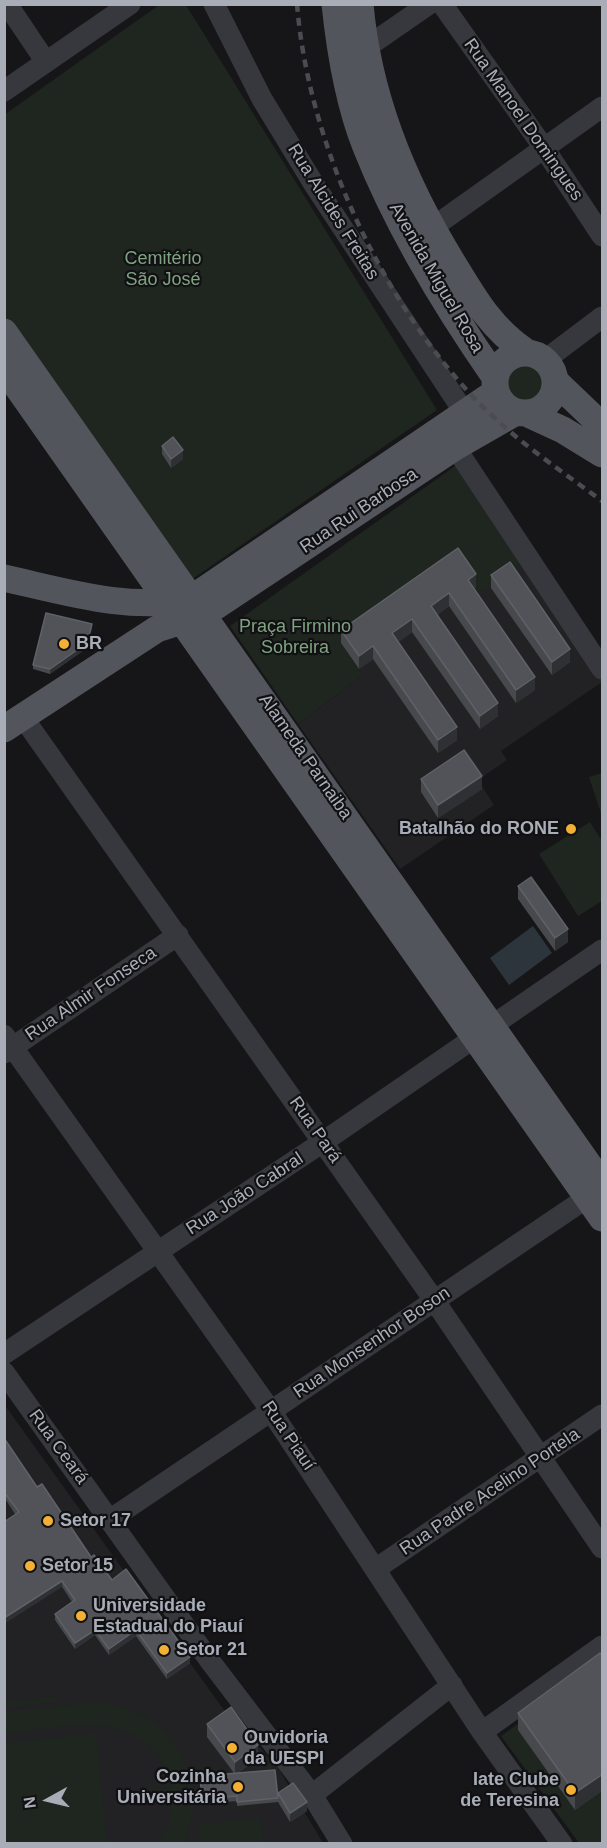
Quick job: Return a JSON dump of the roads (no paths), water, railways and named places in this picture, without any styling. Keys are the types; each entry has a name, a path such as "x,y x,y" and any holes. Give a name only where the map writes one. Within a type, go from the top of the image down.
{"main road":[{"name":"Avenida Miguel Rosa","path":"334,4 350,97 365,146 421,236 496,384"},
{"name":"Avenida Miguel Rosa","path":"360,4 364,49 421,236 485,316 506,338 542,364 603,426"},
{"name":"Alameda Parnaiba","path":"4,332 187,609"},
{"path":"521,412 535,411 550,399 542,364 506,359 496,384 500,400 521,412 563,430 603,454"},
{"name":"Alameda Parnaiba","path":"4,368 187,609 599,1196"},
{"name":"Rua Rui Barbosa","path":"359,499 496,384"},
{"name":"Rua Rui Barbosa","path":"13,722 129,645 359,499 521,412"},
{"path":"4,578 119,603 187,609"},
{"path":"119,603 129,614 132,624 129,645"}],"street":[{"path":"7,4 46,62"},
{"path":"4,92 130,4"},
{"name":"Rua Alcides Freitas","path":"214,4 262,99 315,186 464,412"},
{"path":"364,49 429,4"},
{"name":"Rua Manoel Domingues","path":"442,4 603,236"},
{"path":"421,236 603,107"},
{"path":"542,364 603,317"},
{"path":"455,447 603,669"},
{"name":"Rua Pará","path":"13,722 178,934 543,1457 603,1548"},
{"name":"Rua Almir Fonseca","path":"7,1045 178,934"},
{"name":"Rua João Cabral","path":"4,1354 323,1142 603,950"},
{"name":"Rua Piauí","path":"7,1045 271,1411 482,1732 562,1844"},
{"name":"Rua Monsenhor Boson","path":"111,1519 434,1300 599,1196"},
{"name":"Rua Ceará","path":"4,1372 111,1519 210,1661 312,1795 342,1844"},
{"name":"Rua Padre Acelino Portela","path":"377,1569 603,1415"},
{"path":"482,1732 603,1646"},
{"path":"312,1795 452,1685"}],"railway":[{"path":"297,4 304,57 316,111 334,165 381,269 411,318 443,362 492,416 538,454 602,501"}],"place":[{"name":"BR","path":"64,644"},
{"name":"Batalhão do RONE","path":"571,829"},
{"name":"Setor 17","path":"48,1521"},
{"name":"Setor 15","path":"30,1566"},
{"name":"Universidade Estadual do Piauí","path":"81,1616"},
{"name":"Setor 21","path":"164,1650"},
{"name":"Ouvidoria da UESPI","path":"232,1748"},
{"name":"Cozinha Universitária","path":"238,1787"},
{"name":"Iate Clube de Teresina","path":"571,1790"}],"park label":[{"name":"Cemitério São José","path":"163,269"},
{"name":"Praça Firmino Sobreira","path":"295,637"}]}
